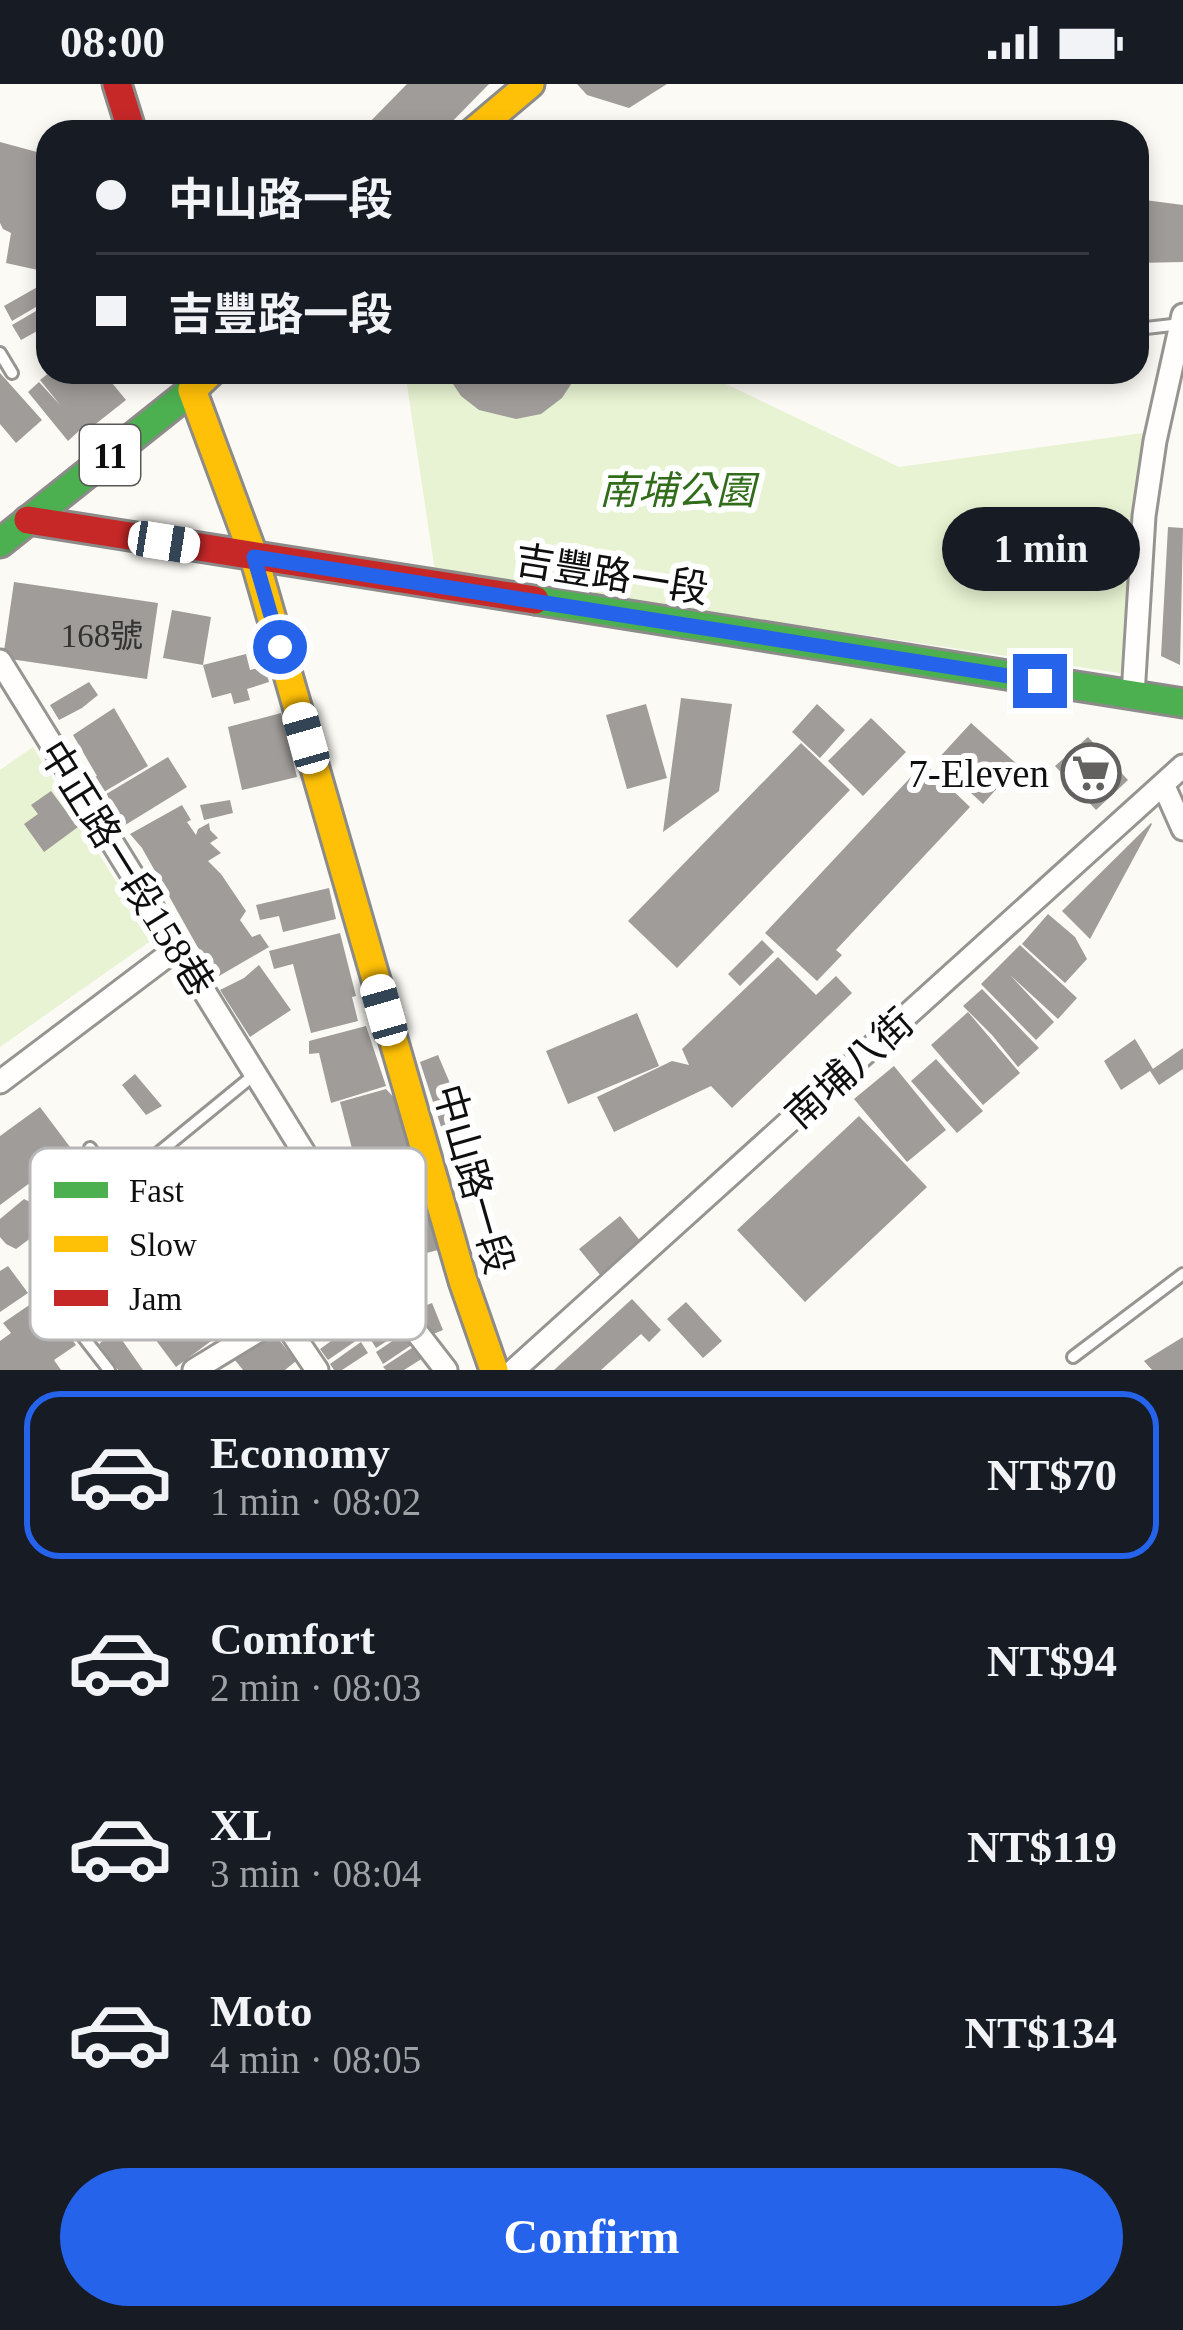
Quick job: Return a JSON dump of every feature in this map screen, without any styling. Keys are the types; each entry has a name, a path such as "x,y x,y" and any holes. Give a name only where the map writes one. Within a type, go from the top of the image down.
{"main road":[{"path":"117,84 128,120"},
{"path":"486,120 530,84"},
{"name":"11","path":"28,520 190,384"},
{"name":"中山路一段","path":"199,384 254,557 425,1148"},
{"path":"0,543 28,520"},
{"name":"吉豐路一段","path":"28,520 1183,703"},
{"name":"中山路一段","path":"426,1153 494,1370"}],"street":[{"path":"1133,695 1144,516 1182,319"},
{"name":"中正路一段158巷","path":"0,662 301,1148"},
{"name":"南埔八街","path":"514,1370 1183,766"},
{"path":"1163,784 1183,829"},
{"path":"0,1082 176,949"},
{"path":"194,1370 241,1340"},
{"path":"296,1340 316,1370"},
{"name":"中正路一段158巷","path":"422,1340 446,1370"}],"lane":[{"path":"1149,326 1182,319"},
{"path":"0,352 12,373"},
{"path":"164,1148 255,1074"},
{"path":"1072,1357 1183,1274"},
{"path":"86,1340 109,1370"}],"green space":[{"name":"南埔公園","path":"407,384 726,384 899,467 1157,431 1133,675 435,571"},
{"path":"33,747 152,940 0,1047 0,770"}],"building":[{"path":"407,84 489,84 454,120 372,120"},
{"path":"577,84 667,84 629,108 587,95"},
{"path":"0,142 36,152 36,270 6,263 11,233 0,223"},
{"path":"1149,201 1183,205 1183,262 1149,263"},
{"path":"36,288 36,307 12,321 4,306"},
{"path":"36,311 36,332 21,340 12,325"},
{"path":"0,373 42,420 16,443 0,424"},
{"path":"41,384 61,406 43,384 113,384 126,400 68,441 28,392"},
{"path":"453,384 571,384 541,414 516,419 479,410"},
{"path":"1168,527 1183,528 1180,665 1161,656"},
{"path":"14,582 158,603 147,679 3,658"},
{"path":"172,610 211,617 203,665 163,658"},
{"path":"246,654 250,670 265,666 269,682 247,689 250,700 234,704 231,693 212,698 203,665"},
{"path":"89,682 98,695 59,720 50,705"},
{"path":"681,698 732,704 719,791 663,832"},
{"path":"646,704 667,778 627,789 606,715"},
{"path":"817,704 845,730 820,758 792,732"},
{"path":"114,708 148,766 102,793 73,735"},
{"path":"281,713 297,777 242,790 228,727"},
{"path":"871,718 906,752 863,796 828,761"},
{"path":"971,723 1018,765 983,804 936,761"},
{"name":"7-Eleven","path":"1088,737 1128,780 1096,810 1055,766"},
{"path":"801,743 850,790 677,968 628,921"},
{"path":"168,757 187,787 122,827 103,796"},
{"path":"924,763 970,807 836,950 842,955 817,981 765,933"},
{"path":"51,791 78,827 44,852 24,824 38,814 31,805"},
{"path":"230,800 233,813 204,820 200,805"},
{"path":"182,805 196,835 209,823 218,838 210,843 221,853 208,861 246,911 240,920 252,937 260,934 269,947 219,976 130,834"},
{"path":"1152,824 1090,939 1062,911"},
{"path":"329,888 336,919 283,932 279,916 260,920 256,905"},
{"path":"1048,914 1075,937 1087,959 1065,983 1022,944"},
{"path":"340,933 358,1021 311,1033 293,964 274,969 269,951"},
{"path":"762,940 774,952 740,986 728,974"},
{"path":"1020,945 1077,998 1058,1019 1010,975 1054,1022 1036,1040 981,984"},
{"path":"778,957 816,995 836,976 852,993 732,1108 711,1086 614,1132 597,1097 672,1061 689,1065 682,1049"},
{"path":"259,965 291,1010 250,1037 220,990"},
{"path":"982,989 1039,1048 1018,1067 963,1006"},
{"path":"968,1012 1020,1073 983,1105 931,1045"},
{"path":"637,1013 659,1066 568,1104 546,1051"},
{"path":"366,1026 386,1086 331,1103 319,1053 309,1054 309,1041"},
{"path":"1135,1039 1153,1069 1121,1090 1104,1061"},
{"path":"1183,1048 1183,1069 1159,1085 1150,1071"},
{"path":"438,1055 474,1140 449,1151 420,1062"},
{"path":"936,1059 983,1111 957,1133 911,1081"},
{"path":"894,1066 946,1130 907,1162 854,1099"},
{"path":"135,1074 162,1106 146,1115 122,1085"},
{"path":"386,1089 404,1108 416,1148 352,1148 340,1102"},
{"path":"40,1107 71,1148 30,1148 30,1183 0,1205 0,1136"},
{"path":"859,1116 927,1187 805,1302 737,1230"},
{"path":"426,1183 445,1248 426,1253"},
{"path":"24,1199 30,1202 30,1239 16,1249 6,1244 0,1237 0,1219"},
{"path":"620,1216 646,1248 605,1281 579,1249"},
{"path":"8,1266 28,1293 0,1312 0,1271"},
{"path":"632,1299 661,1330 649,1342 641,1334 601,1370 554,1370"},
{"path":"686,1302 722,1341 703,1358 667,1319"},
{"path":"432,1303 443,1330 426,1337 426,1305"},
{"path":"30,1305 30,1340 72,1340 76,1345 54,1360 61,1370 0,1370 0,1341 11,1333 3,1323"},
{"path":"1183,1337 1183,1370 1152,1370 1144,1361"},
{"path":"122,1340 143,1370 118,1370 99,1344"},
{"path":"156,1340 213,1340 176,1367"},
{"path":"248,1340 279,1340 296,1361 285,1370 243,1370 230,1354"},
{"path":"333,1340 357,1340 328,1360 320,1349"},
{"path":"394,1340 413,1344 383,1364 376,1352"},
{"path":"361,1342 368,1353 334,1370 330,1364"},
{"path":"415,1346 423,1358 404,1370 383,1367"}],"traffic: fast":[{"path":"0,543 192,390 190,384"},
{"path":"535,600 1183,703"}],"traffic: slow":[{"path":"487,120 530,84"},
{"path":"198,384 192,390 254,557 425,1148"},
{"path":"426,1153 494,1370"}],"traffic: jam":[{"path":"117,84 128,120"},
{"path":"28,520 535,600"}],"place":[{"name":"7-Eleven","path":"1091,773"}],"route":[{"path":"280,647 254,557 1040,681"}]}
